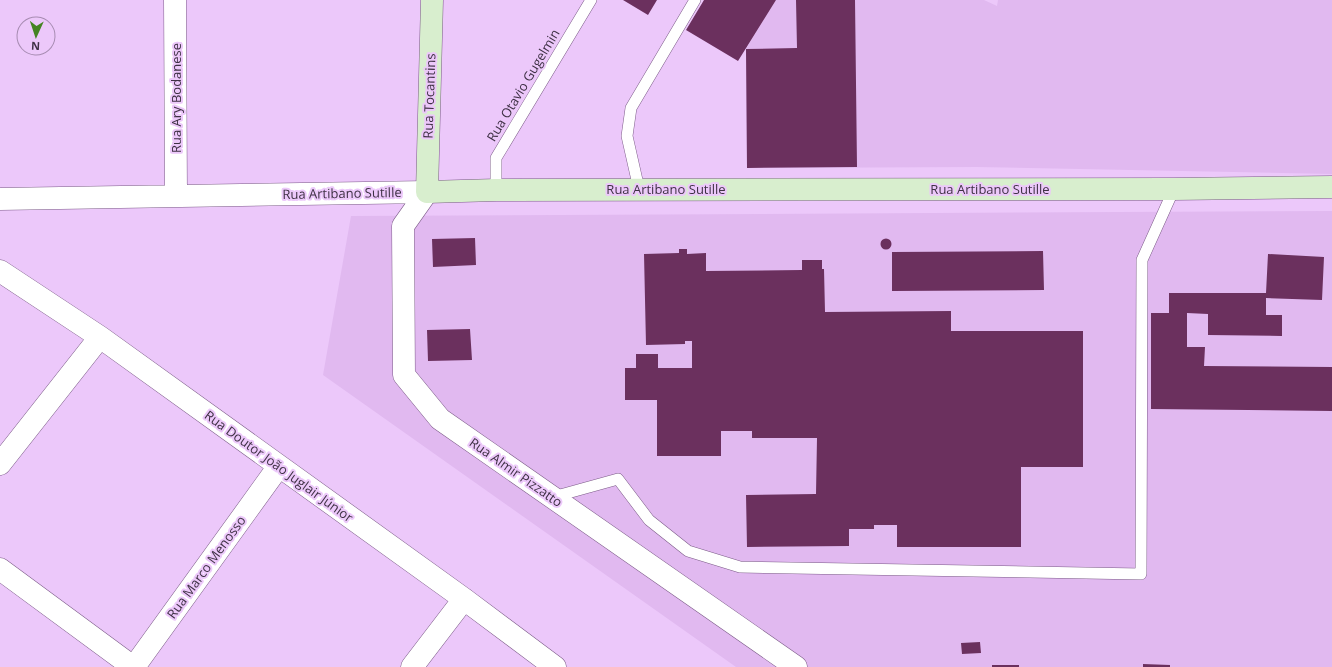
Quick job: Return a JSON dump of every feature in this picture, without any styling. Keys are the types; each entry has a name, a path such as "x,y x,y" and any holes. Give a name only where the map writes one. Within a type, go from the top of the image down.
{"main road":[{"name":"Rua Tocantins","path":"426,192 432,0"},
{"name":"Rua Artibano Sutille","path":"426,192 639,189 1174,189 1332,187"}],"street":[{"name":"Rua Ary Bodanese","path":"175,0 176,196"},
{"name":"Rua Artibano Sutille","path":"0,199 426,192"},
{"name":"Rua Almir Pizzatto","path":"426,192 403,226 404,375 440,419 796,667"},
{"name":"Rua Doutor João Juglair Júnior","path":"0,271 100,338 464,599 555,667"},
{"path":"0,464 100,338"},
{"name":"Rua Marco Menosso","path":"133,667 279,466"},
{"path":"0,569 133,667"},
{"path":"412,667 464,599"}],"lane":[{"name":"Rua Otavio Gugelmin","path":"496,190 496,158 591,0"},
{"path":"639,189 627,136 632,108 695,0"},
{"path":"553,497 618,479 649,520 688,551 740,567 1141,574 1142,260 1174,189"}],"shaded area":[{"path":"776,0 984,0 997,6 998,0 1332,0 1332,174 977,167 747,168 746,49"},
{"path":"1332,211 1332,667 736,667 323,375 351,216"}],"building":[{"path":"623,0 657,0 648,15"},
{"path":"704,0 776,0 738,61 686,30"},
{"path":"796,0 855,0 857,167 747,168 746,49 797,48"},
{"path":"475,238 476,265 433,267 432,239"},
{"path":"886,238 890,240 892,244 890,248 886,250 882,248 880,244 882,240"},
{"path":"679,249 687,249 687,254 706,253 706,271 802,270 802,260 822,260 822,269 824,269 825,312 951,311 951,331 1083,331 1083,467 1021,467 1021,547 897,547 897,525 874,525 874,529 849,529 849,546 747,547 746,495 816,494 817,438 752,438 752,431 721,431 721,456 657,456 657,400 625,400 625,368 636,368 636,354 658,354 658,368 692,368 692,341 685,341 685,344 646,345 644,254 679,253"},
{"path":"1043,251 1044,290 892,291 892,252"},
{"path":"1268,254 1324,257 1322,300 1266,298 1266,315 1282,315 1282,336 1208,335 1208,314 1187,313 1187,347 1205,347 1204,366 1332,367 1332,411 1151,409 1151,313 1169,313 1169,293 1266,293"},
{"path":"470,329 472,360 428,361 427,330"},
{"path":"980,642 981,653 962,654 961,643"},
{"path":"1143,664 1170,665 1170,667 1143,667"},
{"path":"992,665 1019,665 1019,667 992,667"}]}
